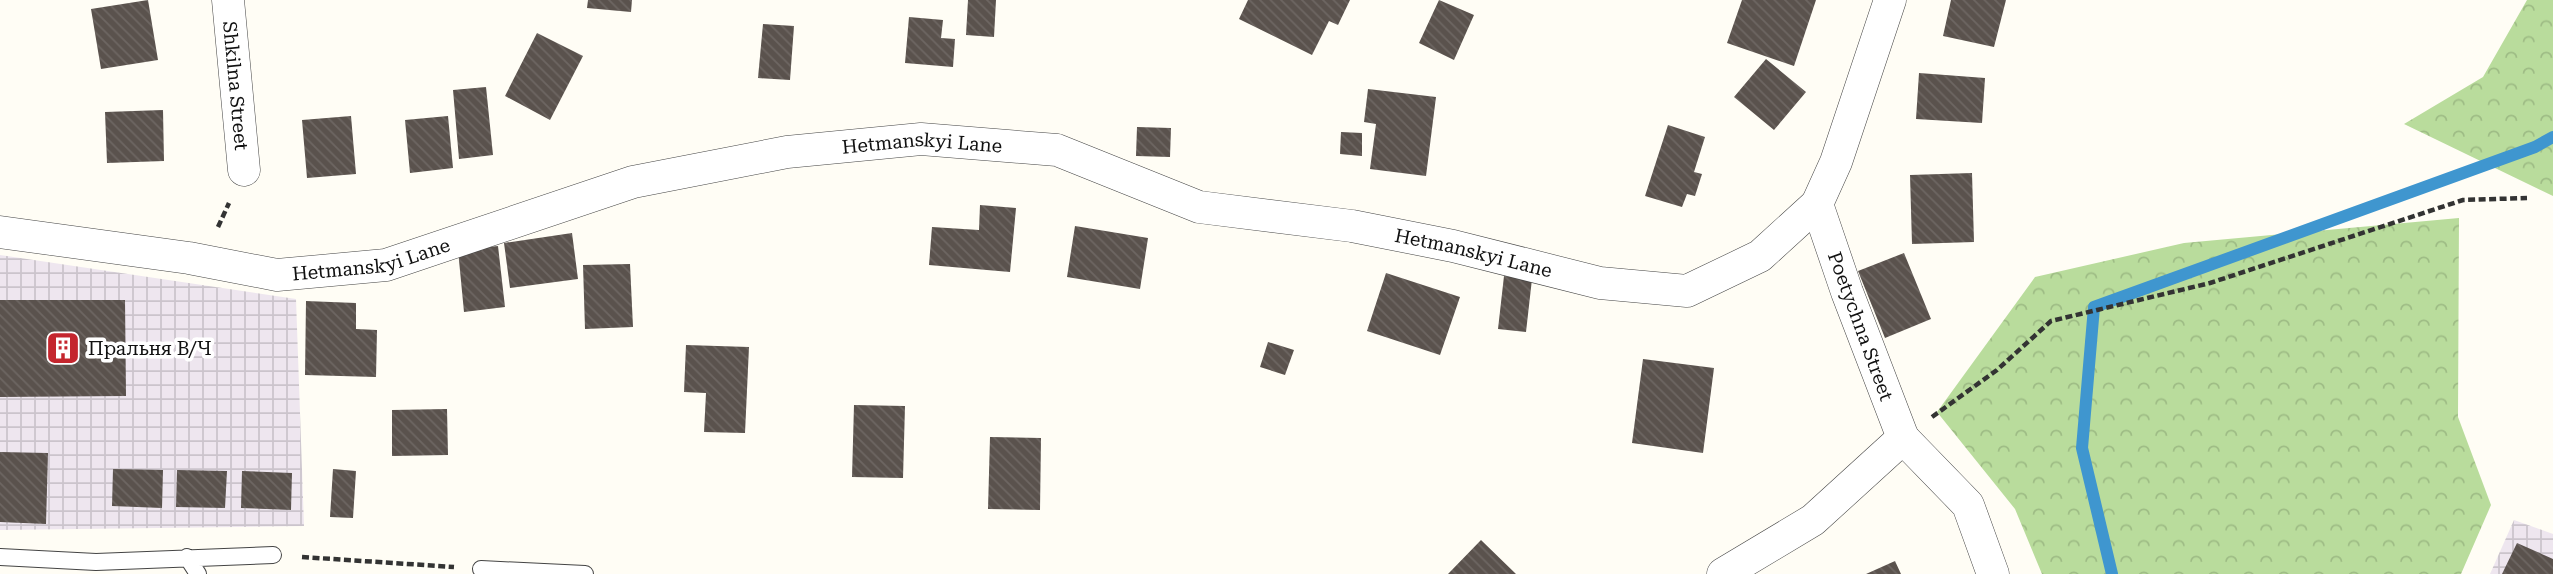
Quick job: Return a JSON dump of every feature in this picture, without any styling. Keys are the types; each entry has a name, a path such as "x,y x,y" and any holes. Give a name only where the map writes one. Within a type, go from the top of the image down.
{"street":[{"name":"Shkilna Street","path":"228,0 244,170"},
{"path":"1817,204 1836,162 1890,0"},
{"name":"Hetmanskyi Lane","path":"0,232 202,260 277,275 386,265 633,182 787,152 921,139 1057,150 1199,207 1352,226 1453,246 1600,283 1687,291 1760,256 1817,204"},
{"name":"Poetychna Street","path":"1817,204 1847,292 1903,438"},
{"path":"1723,574 1813,520 1903,438 1968,505 1993,574"}],"lane":[{"path":"0,557 96,562 273,555"},
{"path":"187,557 198,574"},
{"path":"481,569 585,574"}],"path":[{"path":"202,260 244,170"},
{"path":"1903,438 1997,370 2051,321 2210,283 2463,200 2527,198"},
{"path":"273,555 481,569"}],"shaded area":[{"path":"0,255 296,299 304,526 0,530"},
{"path":"2514,520 2553,534 2553,574 2490,574"}],"green space":[{"path":"2527,0 2553,0 2553,196 2404,124 2483,77"},
{"path":"2459,218 2458,417 2491,505 2461,574 2042,574 2015,509 1937,412 2035,277 2184,243"}],"building":[{"path":"148,0 158,60 101,69 91,9"},
{"path":"588,0 632,0 631,12 587,8"},
{"path":"968,0 996,0 994,37 966,35"},
{"path":"1248,0 1350,0 1338,25 1329,21 1312,55 1239,19"},
{"path":"1439,0 1474,15 1454,60 1419,43"},
{"path":"1742,0 1816,0 1794,66 1727,43"},
{"path":"1951,0 2006,0 1994,47 1943,36"},
{"path":"909,17 943,20 941,38 955,39 953,67 905,63"},
{"path":"763,24 794,26 790,80 758,78"},
{"path":"537,33 583,56 550,120 505,96"},
{"path":"1766,59 1806,92 1774,130 1734,97"},
{"path":"1919,73 1985,78 1982,123 1916,119"},
{"path":"486,87 493,155 459,159 453,90"},
{"path":"1368,89 1436,97 1426,176 1370,169 1376,124 1364,122"},
{"path":"163,110 164,161 107,163 105,112"},
{"path":"351,116 356,174 307,178 302,120"},
{"path":"448,116 453,168 410,173 405,120"},
{"path":"1668,125 1705,137 1694,172 1702,174 1695,196 1687,194 1682,207 1645,196"},
{"path":"1137,127 1171,128 1170,157 1136,156"},
{"path":"1341,132 1362,133 1362,156 1340,154"},
{"path":"1972,173 1974,242 1912,244 1910,175"},
{"path":"980,205 1016,208 1010,272 929,265 932,227 979,230"},
{"path":"1075,226 1148,238 1140,289 1067,277"},
{"path":"572,233 578,279 510,288 504,243"},
{"path":"498,246 505,307 464,312 458,250"},
{"path":"1904,253 1931,319 1885,338 1858,271"},
{"path":"630,264 633,327 585,329 583,265"},
{"path":"1386,273 1460,297 1440,355 1367,331"},
{"path":"1504,276 1532,279 1526,332 1498,329"},
{"name":"Пральня В/Ч","path":"0,300 125,300 126,396 0,397"},
{"path":"306,301 356,303 356,329 377,330 376,377 305,375"},
{"path":"1268,342 1294,350 1285,375 1260,367"},
{"path":"686,345 749,347 745,433 704,432 706,393 684,392"},
{"path":"1643,359 1714,368 1703,453 1632,443"},
{"path":"854,405 905,406 903,478 852,477"},
{"path":"447,409 448,455 392,456 392,410"},
{"path":"990,437 1041,438 1040,510 988,509"},
{"path":"0,452 48,453 46,524 0,522"},
{"path":"113,469 163,470 162,508 112,506"},
{"path":"333,469 356,471 353,518 330,517"},
{"path":"177,470 227,471 225,508 176,507"},
{"path":"242,471 292,473 291,510 241,508"},
{"path":"1481,540 1516,574 1448,574"},
{"path":"2517,543 2553,559 2553,574 2502,574"},
{"path":"1895,561 1901,574 1866,574"}],"waterway":[{"path":"2112,574 2082,448 2094,307 2535,147 2553,137"}],"place":[{"name":"Пральня В/Ч","path":"63,348"}]}
